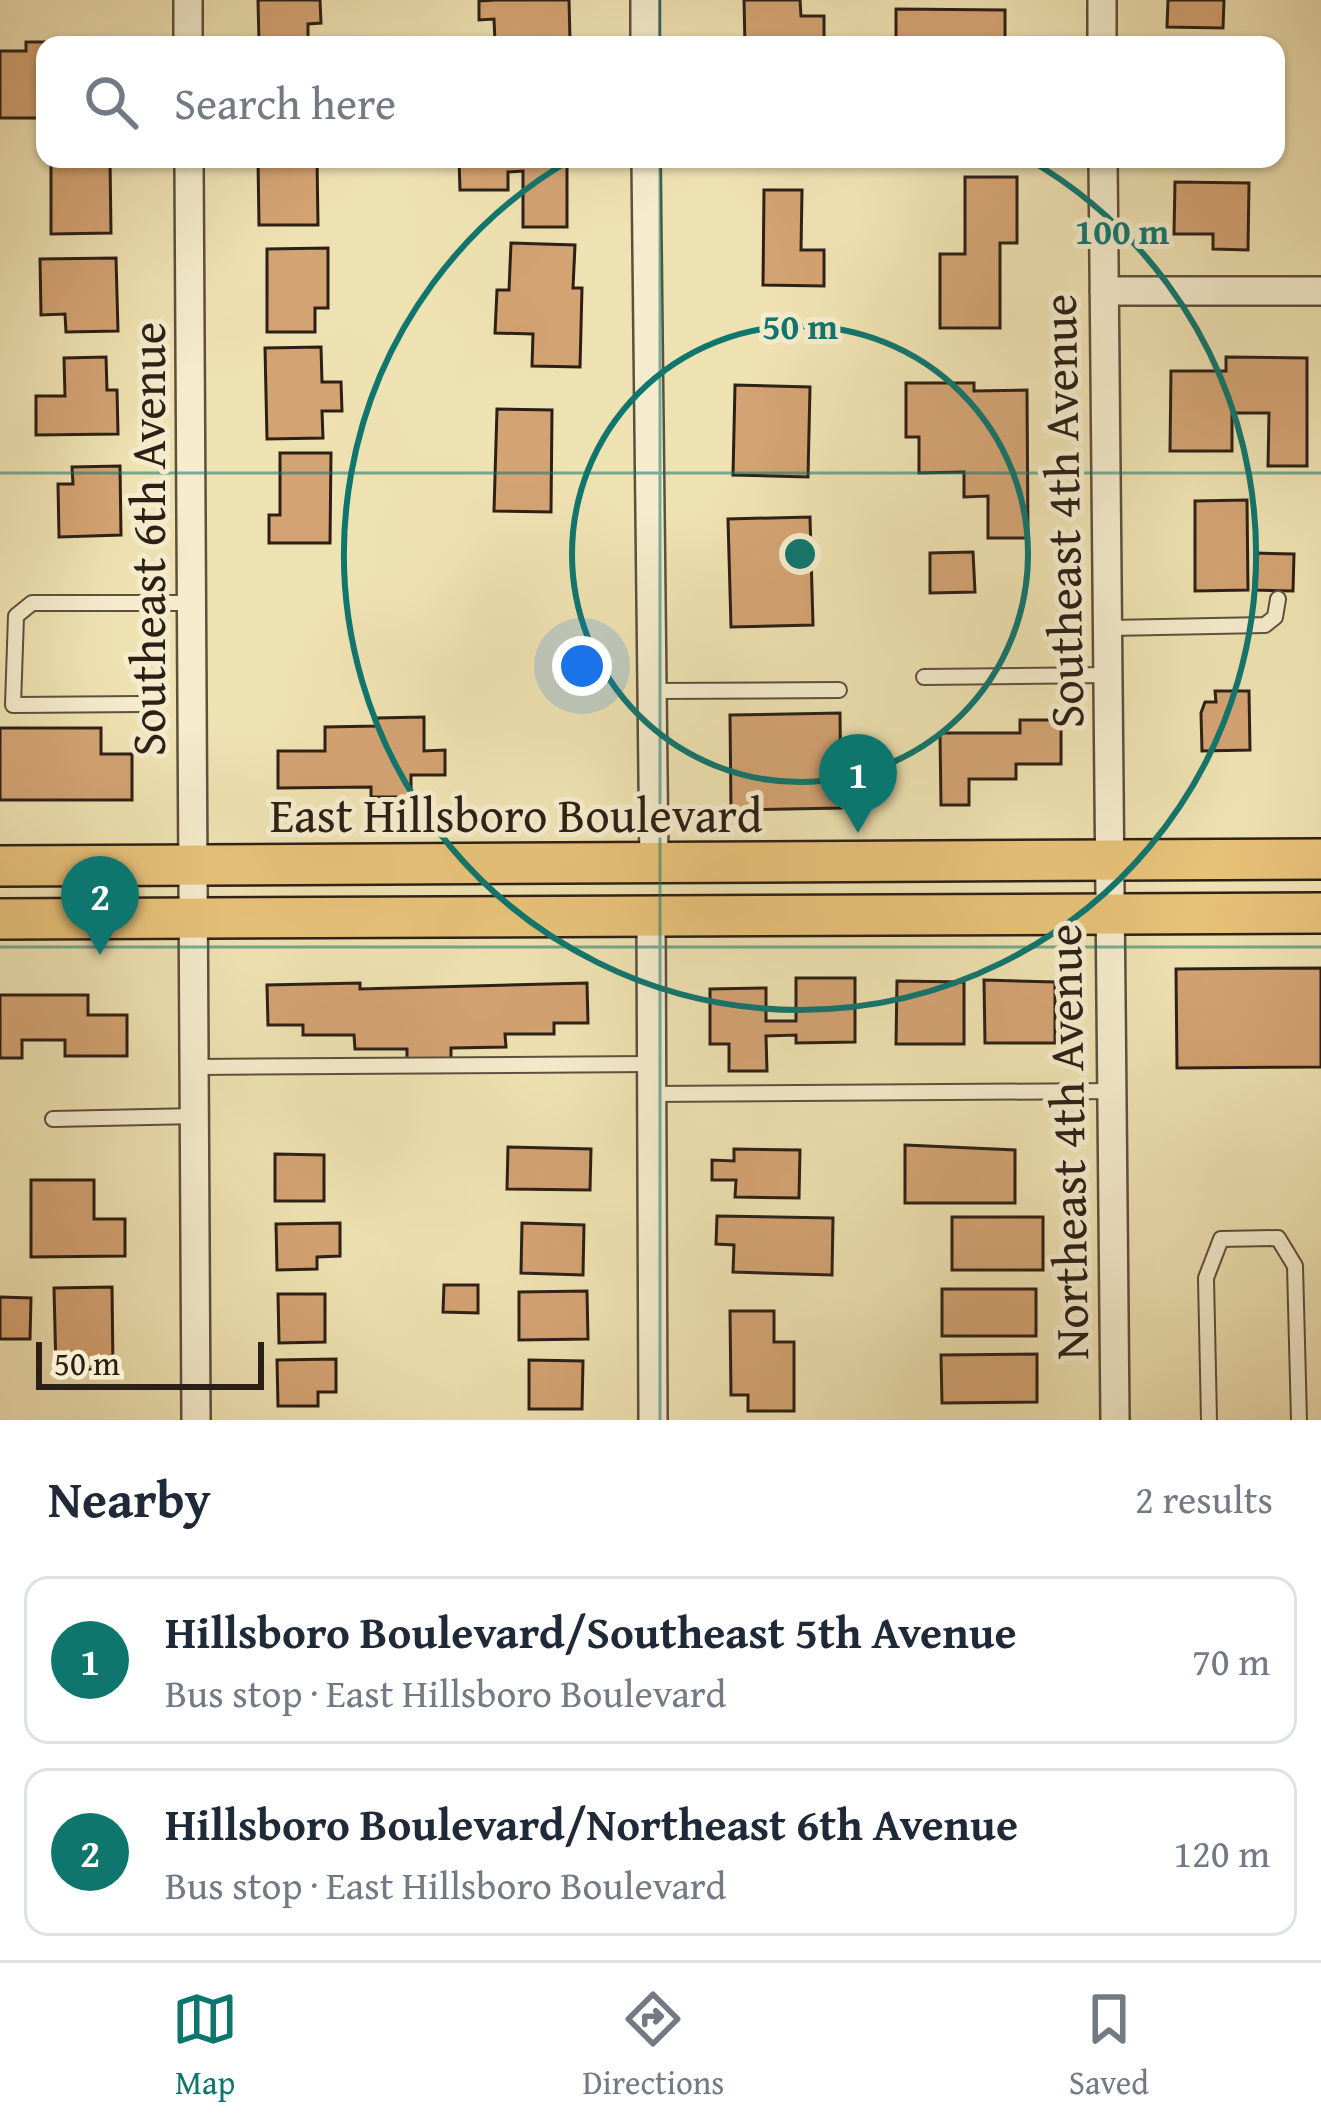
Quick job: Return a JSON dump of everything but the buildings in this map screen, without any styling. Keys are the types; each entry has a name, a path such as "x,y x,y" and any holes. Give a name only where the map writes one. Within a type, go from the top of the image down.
{"main road":[{"name":"East Hillsboro Boulevard","path":"0,866 1321,859"},
{"path":"0,919 1321,913"}],"street":[{"path":"188,0 188,36"},
{"path":"645,0 645,36"},
{"path":"1102,0 1102,36"},
{"name":"Southeast 6th Avenue","path":"189,168 196,1420"},
{"path":"646,168 654,864"},
{"name":"Southeast 4th Avenue","path":"1103,168 1112,862"},
{"path":"1104,292 1321,291"},
{"name":"Northeast 4th Avenue","path":"1112,862 1115,1420"},
{"path":"651,916 653,1420"}],"lane":[{"path":"1109,628 1265,625 1275,616 1278,599"},
{"path":"142,704 7,705 13,628 20,609 32,603 192,603"},
{"path":"924,676 1110,675"},
{"path":"652,691 839,690"},
{"path":"197,1067 648,1064"},
{"path":"649,1094 1114,1091"},
{"path":"53,1119 197,1116"},
{"path":"1210,1420 1206,1278 1221,1239 1278,1238 1295,1265 1299,1420"}],"place":[{"name":"Hillsboro Boulevard/Southeast 5th Avenue","path":"858,833"},
{"name":"Hillsboro Boulevard/Northeast 6th Avenue","path":"100,955"}]}
